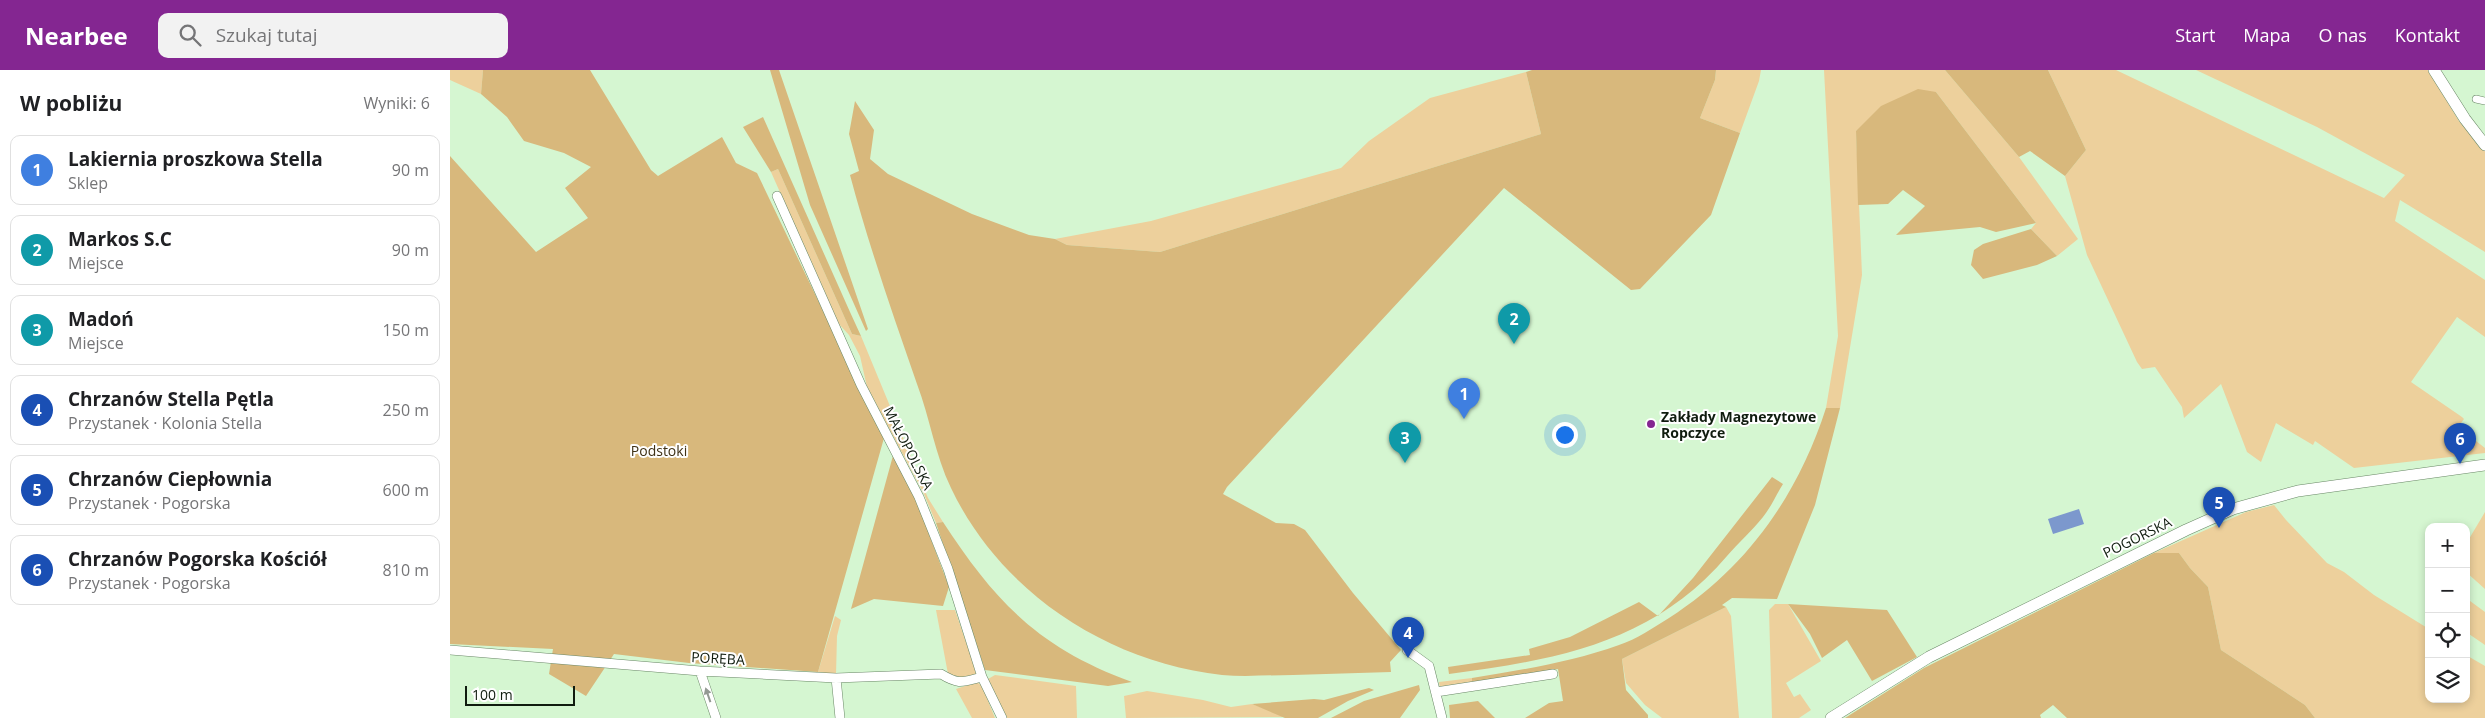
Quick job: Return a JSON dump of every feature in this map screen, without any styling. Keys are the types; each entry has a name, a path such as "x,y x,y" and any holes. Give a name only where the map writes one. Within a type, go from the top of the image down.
{"street":[{"path":"2434,70 2465,119 2485,145"},
{"path":"2476,99 2485,101"},
{"name":"MAŁOPOLSKA","path":"777,196 862,386 919,497 948,569 982,677 1002,718"},
{"name":"POGORSKA","path":"1830,718 1929,657 2186,530 2233,509 2298,491 2485,465"},
{"name":"PORĘBA","path":"450,650 700,671 836,678 941,674 951,681 960,682 982,677"},
{"path":"1407,650 1429,666 1442,718"},
{"path":"700,671 716,718"},
{"path":"1436,692 1553,674"},
{"path":"836,678 840,718"}],"shaded area":[{"path":"450,70 483,70 481,94 450,80"},
{"path":"1716,70 1761,70 1759,81 1740,133 1700,118 1715,80"},
{"path":"1824,70 1945,70 2019,157 2078,239 2057,256 2031,229 2036,223 1936,92 1856,131 1862,275 1840,408 1826,408 1838,336"},
{"path":"2048,70 2116,70 2384,198 2405,175 2317,127 2196,70 2428,70 2459,121 2485,151 2485,252 2400,200 2395,221 2485,280 2485,337 2457,317 2411,382 2462,417 2464,419 2458,427 2485,448 2485,453 2354,468 2315,441 2313,445 2276,423 2261,462 2247,452 2221,384 2184,418 2182,407 2155,367 2142,369 2137,362 2087,255 2065,176 2086,150"},
{"path":"1526,72 1541,134 1160,252 1067,245 1055,239 1151,221 1341,168 1369,141 1430,98"},
{"path":"778,169 852,334 861,336 928,498 943,522 936,523 924,494 867,387 860,356 849,335 838,323 771,172"},
{"path":"2274,505 2327,563 2344,572 2374,595 2425,627 2425,703 2470,703 2470,657 2485,666 2485,718 2315,718 2305,705 2221,650 2208,587 2179,553 2154,553 2246,512"},
{"path":"2485,512 2485,589 2470,576 2470,537"},
{"path":"2470,601 2485,612 2485,645 2470,635"},
{"path":"1775,604 1788,604 1821,661 1786,683 1794,697 1800,694 1811,710 1799,718 1772,718 1769,610"},
{"path":"1726,607 1731,616 1739,718 1662,718 1645,705 1626,683 1622,659"},
{"path":"936,610 955,610 977,674 965,679 948,674"},
{"path":"835,616 841,620 837,636 836,675 818,672"},
{"path":"995,675 1076,686 1077,718 1006,718 988,679"},
{"path":"1472,678 1472,684 1440,688 1439,682"},
{"path":"977,682 982,686 995,718 972,718 956,689"},
{"path":"1147,691 1203,700 1231,707 1252,704 1287,717 1126,718 1124,696"}],"green space":[{"name":"Podstoki","path":"483,70 590,70 651,170 658,176 722,137 736,163 757,173 884,438 818,672 689,663 614,654 586,696 549,674 553,649 450,644 450,156 536,252 588,218 565,188 591,167 564,153 524,141 507,117 481,94"},
{"path":"770,70 779,70 868,329 866,331 810,205"},
{"path":"1532,70 1716,70 1715,80 1700,118 1740,133 1711,215 1640,289 1631,290 1504,188 1227,487 1223,494 1276,523 1294,524 1305,530 1353,593 1401,650 1390,662 1391,672 1240,676 1180,668 1139,655 1099,638 1062,616 1029,590 998,560 972,526 945,475 922,397 873,254 850,175 859,171 849,134 855,101 874,130 870,159 888,174 972,214 1029,235 1055,239 1067,245 1160,252 1541,134 1526,72"},
{"path":"1945,70 2048,70 2086,150 2065,176 2030,151 2019,157"},
{"path":"1918,89 1936,92 2036,223 1996,232 1980,227 1896,235 1925,206 1903,190 1888,204 1858,205 1856,131 1881,106"},
{"path":"763,117 861,336 852,334 778,169 771,172 743,127"},
{"path":"2031,229 2057,256 2037,265 1983,279 1971,265 1974,250 1983,244"},
{"path":"1826,408 1840,408 1815,505 1777,599 1732,598 1722,605 1726,607 1622,659 1626,690 1648,715 1648,718 1525,718 1549,703 1563,701 1558,669 1472,684 1472,678 1565,661 1626,643 1657,626 1697,598 1746,553 1766,527 1785,499 1801,470"},
{"path":"894,452 918,505 949,587 943,606 874,599 851,609"},
{"path":"1772,477 1783,484 1766,513 1750,532 1698,585 1661,613 1693,578"},
{"path":"943,522 982,576 1022,620 1045,638 1071,654 1099,669 1132,682 1108,686 985,670 936,523"},
{"path":"2154,553 2179,553 2208,587 2221,650 2305,705 2315,718 2067,718 2053,705 2040,715 2041,718 1845,718 1924,668"},
{"path":"1639,602 1657,615 1635,628 1600,642 1564,653 1527,662 1449,674 1448,667 1530,655 1529,649 1570,637"},
{"path":"1788,604 1887,610 1917,657 1872,681 1847,640 1822,658 1810,634"},
{"path":"1419,685 1420,690 1400,718 1331,718 1364,701"},
{"path":"1369,688 1374,690 1348,701 1318,718 1285,718 1252,704 1314,699 1324,700"},
{"path":"1478,701 1495,718 1450,718 1449,705"}],"water":[{"path":"2079,509 2084,524 2053,534 2048,519"}],"place":[{"name":"Markos S.C","path":"1514,344"},
{"name":"Lakiernia proszkowa Stella","path":"1464,419"},
{"name":"Zakłady Magnezytowe Ropczyce","path":"1651,424"},
{"name":"Madoń","path":"1405,463"},
{"name":"Chrzanów Pogorska Kościół","path":"2460,464"},
{"name":"Chrzanów Ciepłownia","path":"2219,528"},
{"name":"Chrzanów Stella Pętla","path":"1408,658"}]}
